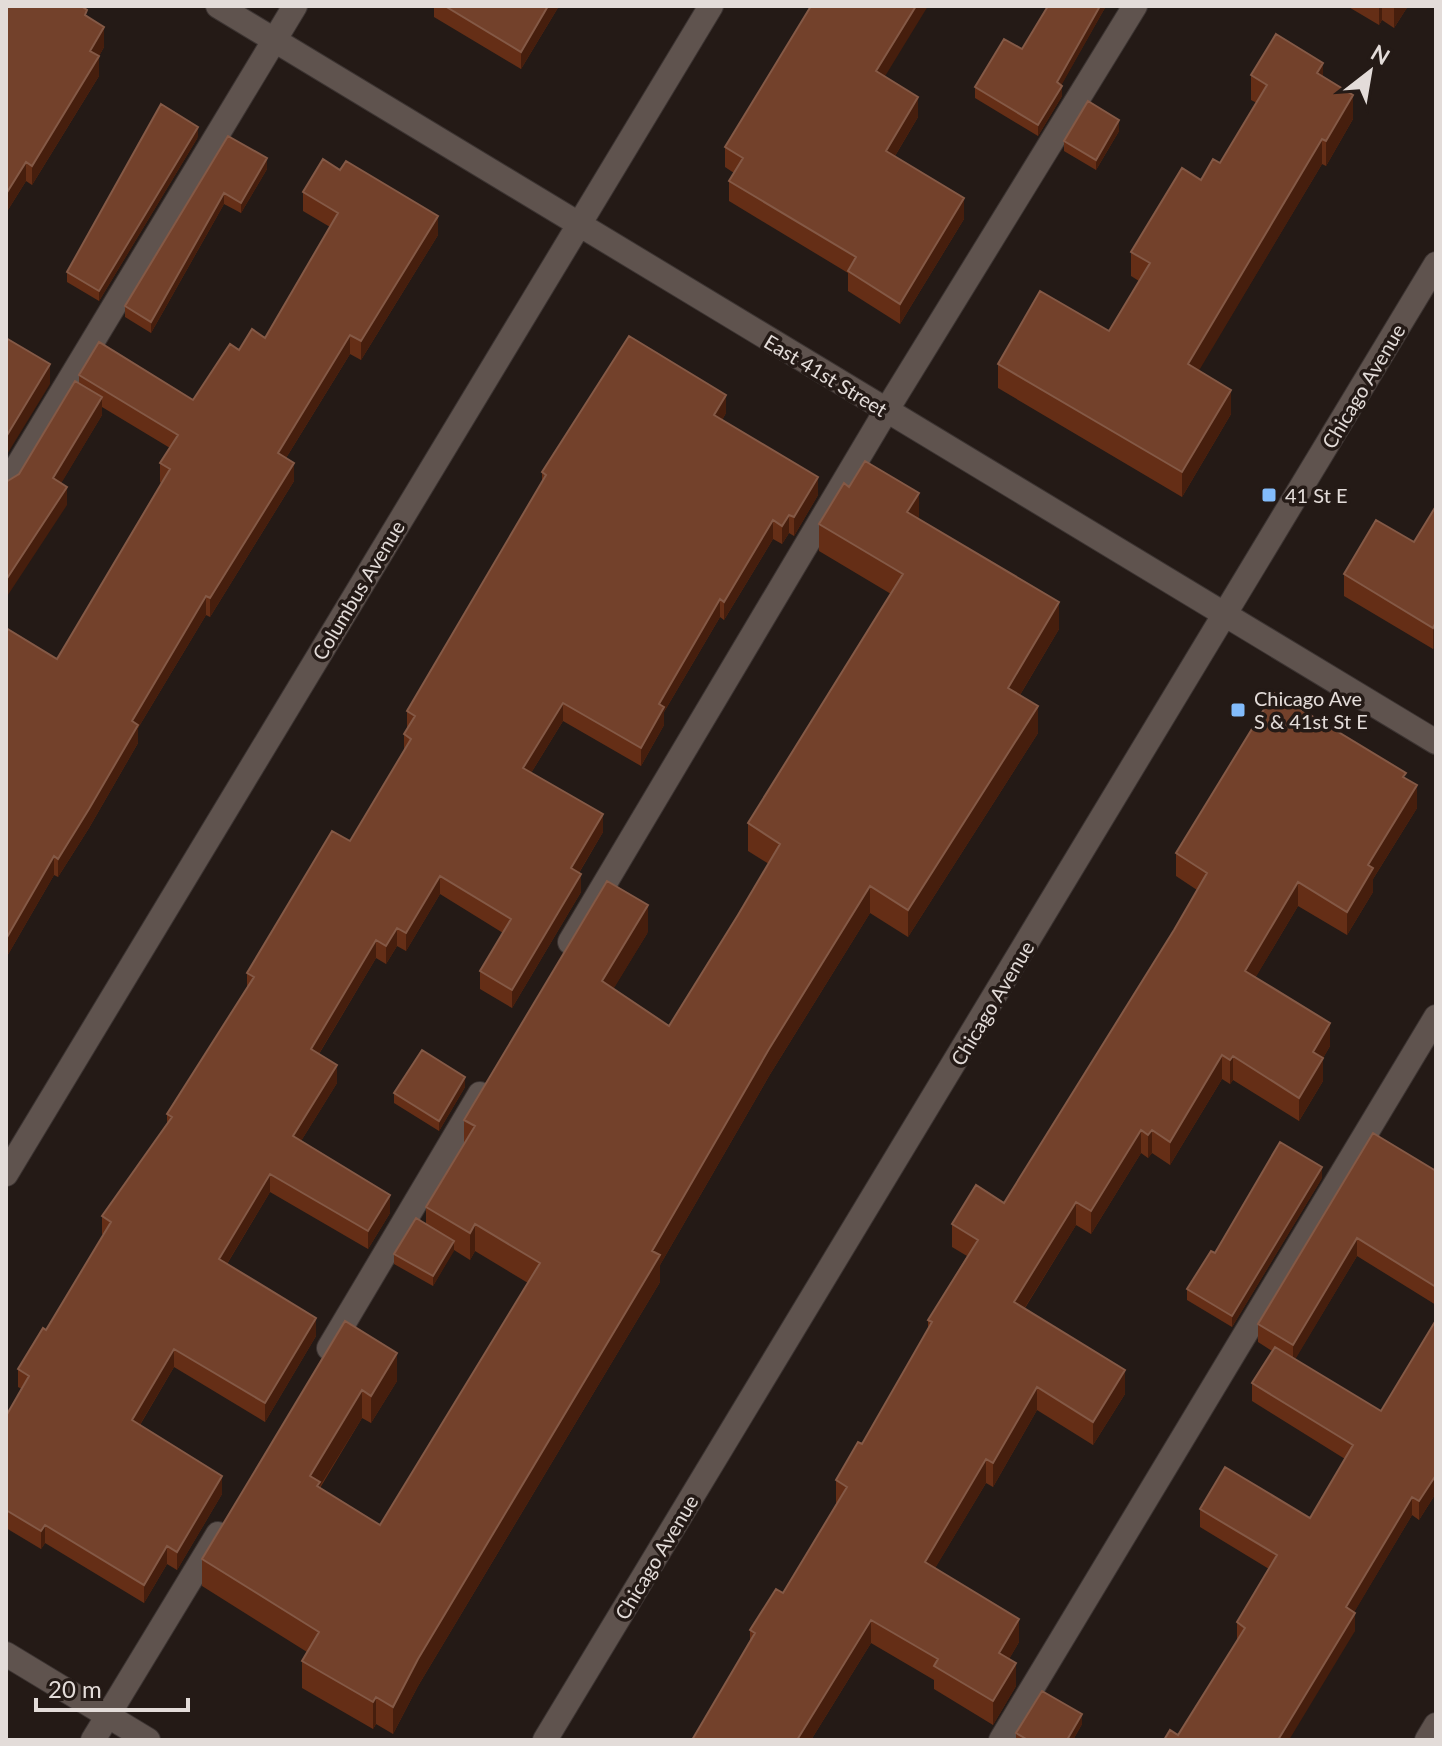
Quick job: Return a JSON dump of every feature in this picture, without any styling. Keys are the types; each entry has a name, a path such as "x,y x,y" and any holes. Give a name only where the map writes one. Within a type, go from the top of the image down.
{"street":[{"name":"East 41st Street","path":"218,6 1436,742"},
{"path":"6,485 295,6"},
{"name":"Columbus Avenue","path":"6,1174 711,6"},
{"path":"557,965 886,411 1135,6"},
{"name":"Chicago Avenue","path":"545,1740 1436,264"},
{"path":"1001,1740 1436,1017"},
{"path":"321,1362 492,1074"},
{"path":"93,1740 110,1717 231,1513"},
{"path":"6,1654 148,1740"},
{"path":"1427,1740 1436,1725"}],"building":[{"path":"6,6 81,6 87,10 85,15 104,27 90,51 99,56 32,166 26,162 6,194"},
{"path":"445,6 548,6 521,52"},
{"path":"811,6 916,6 876,71 918,97 886,151 964,198 900,304 848,271 856,257 729,181 743,158 725,147"},
{"path":"1048,6 1100,6 1057,82 1062,86 1038,125 975,87 1004,39 1022,49"},
{"path":"1276,34 1323,63 1317,73 1353,95 1326,141 1322,139 1188,364 1231,390 1182,472 998,364 1040,291 1109,331 1150,263 1131,252 1182,168 1201,180 1213,159 1220,163 1267,85 1251,75"},
{"path":"1088,101 1119,120 1096,160 1064,141"},
{"path":"161,104 198,127 99,291 67,272"},
{"path":"228,136 267,158 241,203 224,193 151,322 125,306"},
{"path":"323,159 340,170 346,161 438,216 361,341 350,335 278,453 294,463 210,598 206,596 132,721 138,725 58,859 54,856 6,939 6,628 57,659 170,469 160,463 178,435 79,375 99,342 193,400 230,344 239,350 252,329 265,338 338,213 303,192"},
{"path":"629,336 726,395 714,415 818,477 794,517 789,515 782,526 773,520 724,602 720,599 659,704 664,707 641,748 563,703 523,768 603,814 571,868 581,874 512,990 480,971 511,919 440,876 406,933 397,928 386,946 376,940 311,1049 337,1065 293,1136 390,1195 368,1231 270,1174 219,1259 316,1318 265,1403 174,1349 132,1420 222,1476 177,1552 167,1546 144,1585 45,1525 41,1531 6,1510 6,1416 29,1376 18,1369 43,1328 46,1330 111,1222 102,1216 172,1117 167,1114 254,977 247,973 332,831 350,841 411,739 404,734 415,716 407,711 546,475 542,472"},
{"path":"6,338 50,364 6,437"},
{"path":"75,381 102,397 53,478 67,487 6,580 6,482 19,474"},
{"path":"865,461 919,493 907,512 1059,602 1008,688 1038,706 908,910 870,886 769,1049 652,1251 660,1255 418,1659 393,1707 376,1697 373,1702 302,1661 319,1632 202,1559 345,1321 397,1353 371,1396 362,1390 310,1476 320,1482 317,1486 380,1525 540,1263 475,1224 470,1233 426,1207 475,1126 464,1120 607,881 648,905 602,981 669,1026 780,844 748,823 903,574 819,524 844,483 849,487"},
{"path":"1436,506 1436,622 1433,628 1344,574 1376,520 1414,542"},
{"path":"1274,693 1406,773 1403,777 1417,785 1368,865 1373,868 1347,912 1298,882 1245,971 1330,1023 1313,1052 1323,1058 1299,1098 1233,1056 1230,1060 1222,1055 1170,1142 1152,1130 1148,1135 1141,1130 1091,1211 1076,1202 1014,1302 1125,1370 1093,1422 1037,1387 993,1463 986,1459 925,1562 1019,1619 999,1653 1016,1663 993,1701 934,1666 938,1659 871,1620 797,1740 692,1740 755,1633 750,1630 776,1589 783,1593 847,1487 836,1480 858,1442 862,1444 932,1322 928,1320 978,1240 952,1224 976,1185 1004,1203 1207,873 1176,853"},
{"path":"422,1050 465,1077 439,1121 394,1093"},
{"path":"1373,1133 1436,1171 1436,1287 1357,1238 1293,1345 1258,1324"},
{"path":"1280,1142 1322,1167 1232,1316 1187,1289 1211,1251 1215,1253"},
{"path":"416,1218 454,1241 433,1276 394,1254"},
{"path":"1436,1320 1436,1475 1419,1501 1412,1497 1346,1607 1355,1613 1278,1740 1164,1740 1170,1730 1178,1735 1245,1628 1237,1622 1277,1555 1200,1509 1225,1467 1310,1518 1353,1445 1252,1383 1275,1347 1381,1411"},
{"path":"1042,1691 1082,1714 1067,1740 1028,1740 1016,1733"}],"place":[{"name":"41 St E","path":"1269,495"},
{"name":"Chicago Ave S & 41st St E","path":"1238,710"}]}
